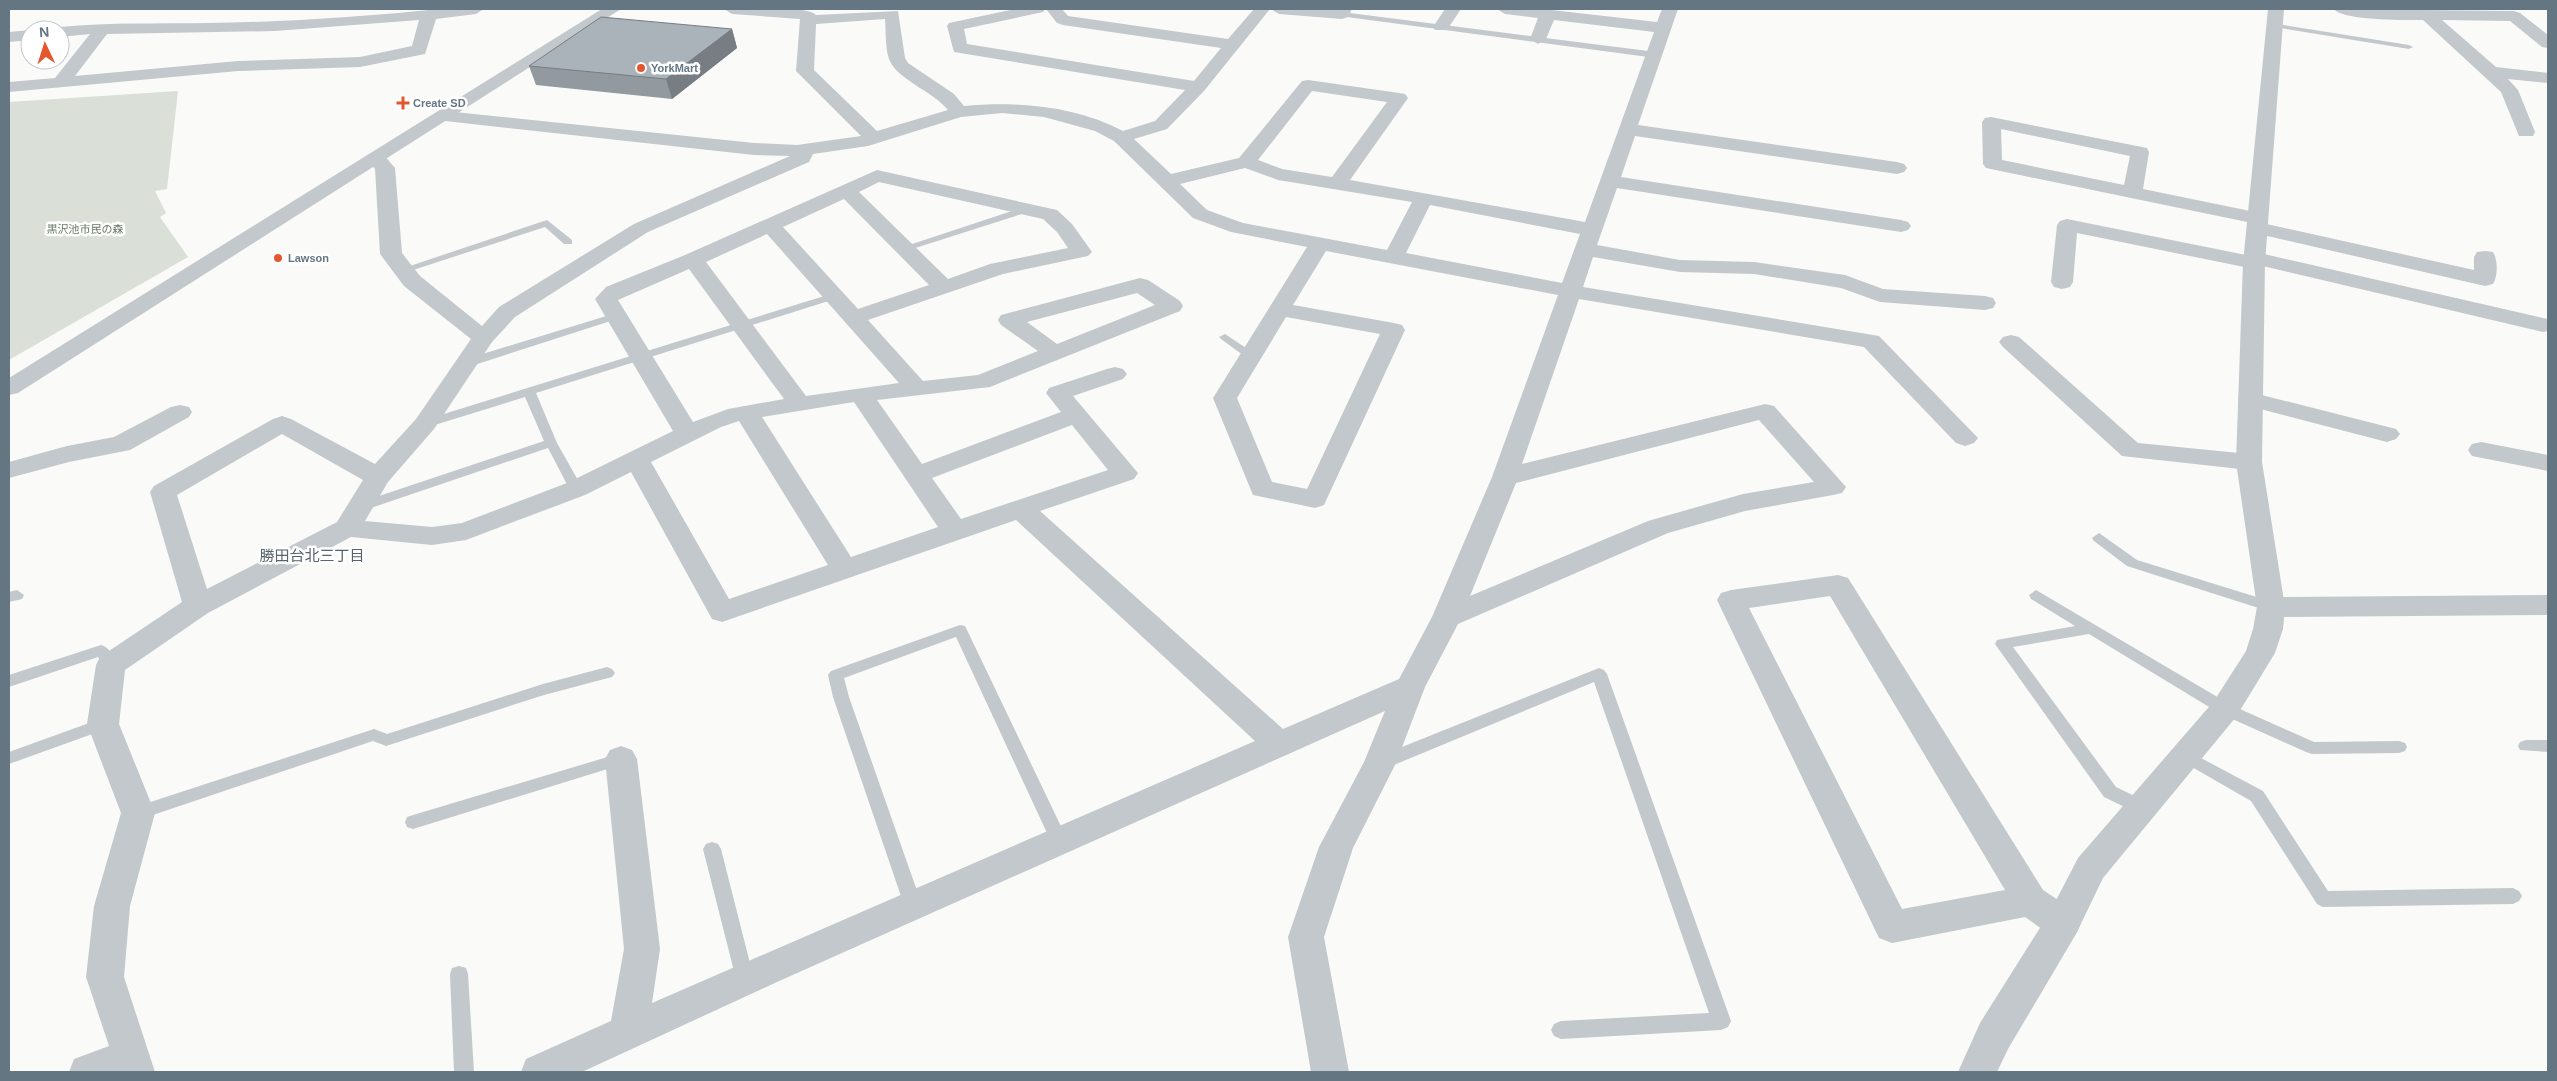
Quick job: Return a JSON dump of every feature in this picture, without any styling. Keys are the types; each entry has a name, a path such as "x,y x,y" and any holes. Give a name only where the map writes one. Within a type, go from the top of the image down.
{"street":[{"path":"70,31 104,27 206,28 334,24 476,9"},
{"path":"9,388 614,9"},
{"path":"732,9 808,15 804,71 874,138"},
{"path":"1037,9 955,26 960,48 1198,87"},
{"path":"1054,9 1063,20 1233,45"},
{"path":"1121,137 1162,126 1198,87 1262,9"},
{"path":"1279,9 1343,11"},
{"path":"1441,27 1453,9"},
{"path":"1330,1072 1306,937 1336,847 1380,763 1410,687 1447,617 1505,477 1668,18 1548,14 1505,9"},
{"path":"2342,9 2387,15 2514,16 2548,43"},
{"path":"808,20 892,14 897,58 902,66 948,98 959,112"},
{"path":"1538,39 1548,14"},
{"path":"9,87 238,66 370,60 419,50 429,15"},
{"path":"2427,15 2509,90 2526,132"},
{"path":"1977,1072 1994,1036 2063,923 2090,868 2224,709 2260,653 2268,630 2271,607 2249,462 2255,260 2275,17"},
{"path":"2525,25 2548,24"},
{"path":"61,82 104,27"},
{"path":"2491,72 2548,78"},
{"path":"1246,162 1308,85 1399,98 1337,184"},
{"path":"445,116 754,149 806,150 874,138 959,112 1002,108 1037,111 1102,127 1121,137 1200,214 1215,221 1257,233 1570,291 1871,341 1965,438"},
{"path":"2133,192 2140,152 1991,122 1994,164 2133,192 2485,279 2485,257"},
{"path":"1628,130 1897,168"},
{"path":"88,1072 134,1064 105,977 112,906 138,813 103,724 112,665 198,606 354,517 378,477 425,424 483,338 507,312 641,228 802,158 806,150"},
{"path":"376,158 385,168 392,254 412,281 483,338"},
{"path":"1168,181 1246,162 1278,174 1424,198 1588,240 1680,266 1754,268 1845,282 1880,295 1985,303"},
{"path":"688,435 606,299 614,292 693,260 877,176 1050,214 1066,228 1081,252 998,269 853,318"},
{"path":"1610,181 1901,226"},
{"path":"846,190 944,287"},
{"path":"1393,258 1424,198"},
{"path":"770,225 917,389"},
{"path":"2062,282 2067,225 2255,260 2546,329"},
{"path":"1278,310 1394,330 1315,499 1262,489 1225,398 1278,310 1319,245"},
{"path":"693,260 799,403"},
{"path":"354,517 432,536 466,531 576,489 712,422 746,412 799,403 861,394 982,382 1055,353 1172,306 1140,285 1009,320 1055,353"},
{"path":"2011,342 2130,450 2249,462"},
{"path":"638,460 722,612 1125,473 1058,393 1115,374"},
{"path":"861,394 955,531"},
{"path":"2250,399 2387,434"},
{"path":"9,470 67,454 121,444 180,412"},
{"path":"746,412 845,570"},
{"path":"1447,617 1658,527 1743,503 1833,486 1765,412 1505,477"},
{"path":"916,475 1076,415"},
{"path":"198,606 162,492 282,424 378,477"},
{"path":"2481,450 2548,464"},
{"path":"1021,509 1279,744"},
{"path":"2030,901 1892,927 1731,600 1838,585 2030,901 2063,923"},
{"path":"2271,607 2548,606"},
{"path":"540,1072 745,979 1410,687"},
{"path":"621,759 642,949 628,1033"}],"lane":[{"path":"1343,11 1441,27 1656,54"},
{"path":"2275,17 2409,46"},
{"path":"906,248 1027,209"},
{"path":"403,270 547,223 568,242"},
{"path":"425,424 642,358 834,296"},
{"path":"467,363 616,316"},
{"path":"1225,338 1251,356"},
{"path":"529,392 551,443 576,489"},
{"path":"354,517 551,443"},
{"path":"2099,538 2132,563 2271,607"},
{"path":"2036,595 2224,709 2312,748 2399,747"},
{"path":"2091,628 2002,644 2110,792 2141,807"},
{"path":"913,905 841,697 836,675 960,630 1059,841"},
{"path":"9,681 101,650 112,665"},
{"path":"138,813 374,735 386,740 543,690 607,673"},
{"path":"1380,763 1599,674 1721,1021 1561,1030"},
{"path":"9,758 103,724"},
{"path":"2526,746 2548,746"},
{"path":"2184,755 2257,796 2323,898 2513,896"},
{"path":"413,822 621,759"},
{"path":"712,849 745,979"},
{"path":"459,974 464,1072"}],"green space":[{"name":"黒沢池市民の森","path":"178,91 167,189 155,191 166,213 160,217 188,257 9,360 9,102"}],"building":[{"path":"601,17 732,29 666,79 529,66"}],"place":[{"name":"YorkMart","path":"641,68"},
{"name":"Create SD","path":"403,103"},
{"name":"Lawson","path":"278,258"}],"district":[{"name":"勝田台北三丁目","path":"312,556"}]}
